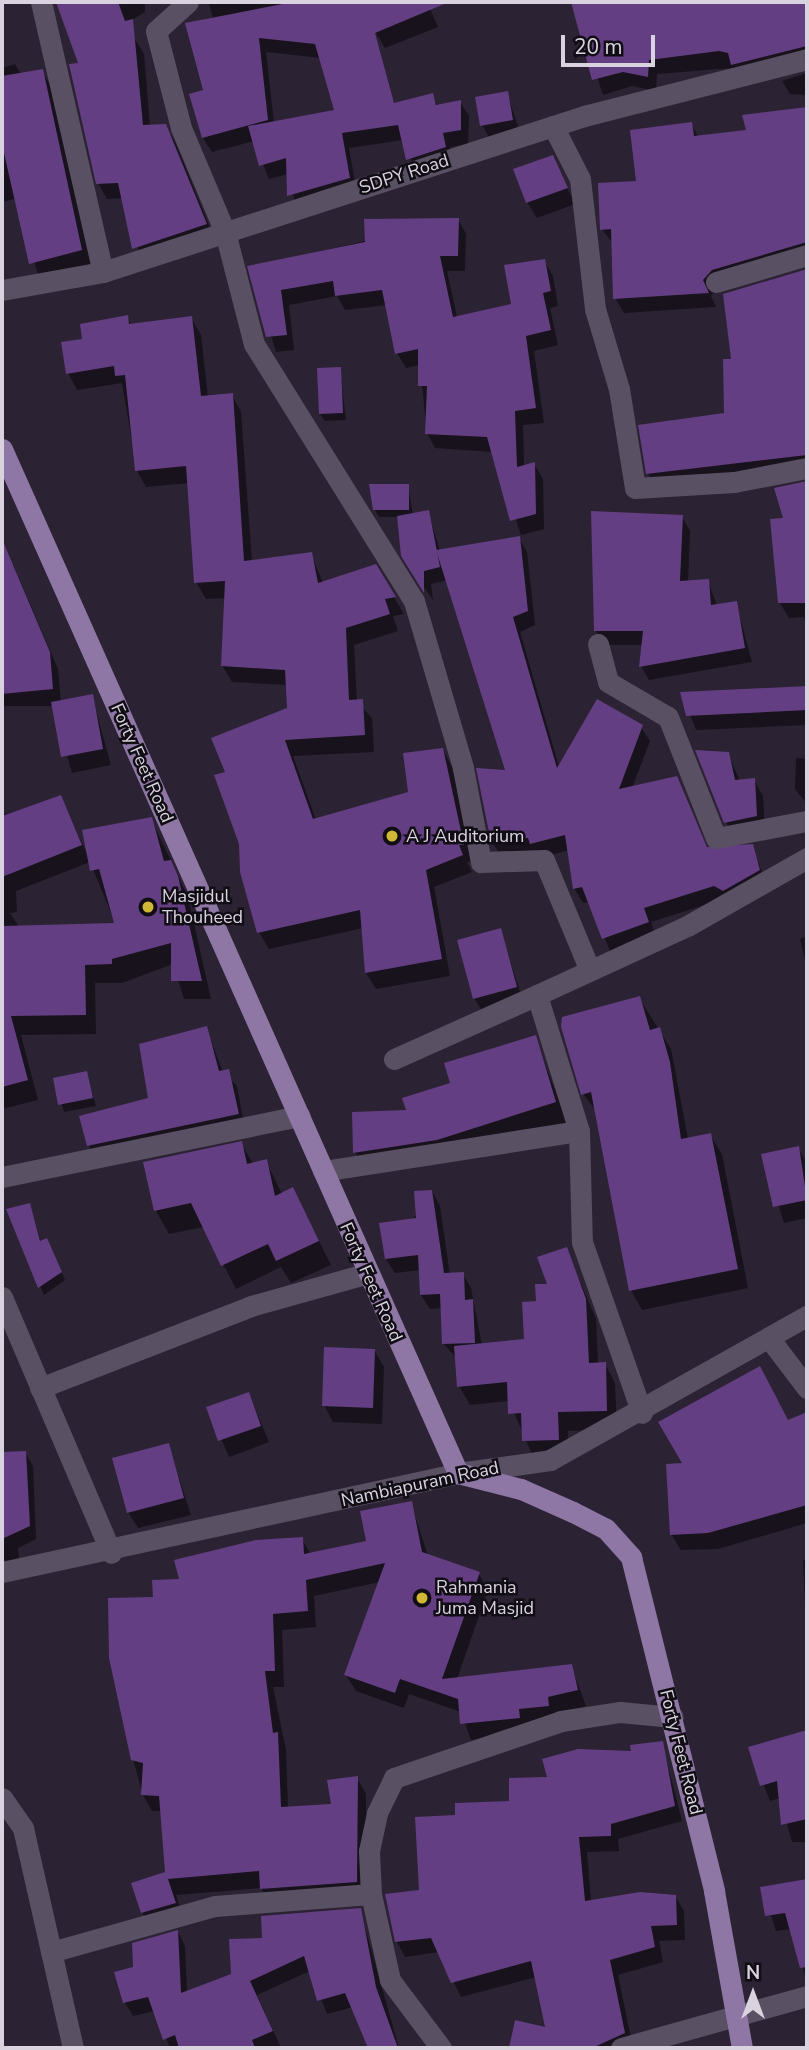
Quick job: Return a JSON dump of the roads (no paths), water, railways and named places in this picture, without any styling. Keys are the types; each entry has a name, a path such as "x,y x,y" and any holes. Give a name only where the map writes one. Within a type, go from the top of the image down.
{"main road":[{"name":"Forty Feet Road","path":"2,449 300,1116 365,1274 458,1474 521,1489 573,1512 606,1529 631,1557 673,1717 714,1891 733,2018 742,2048"}],"street":[{"path":"41,2 103,272"},
{"path":"188,2 156,31 181,128 225,232 254,344 414,601 463,768 481,862 544,860 589,968"},
{"name":"SDPY Road","path":"2,290 103,272 553,126 807,59"},
{"path":"553,126 580,178 595,309 619,388 635,488 734,482 807,468"},
{"path":"716,282 807,255"},
{"path":"598,644 608,682 668,717 716,838 807,821"},
{"path":"394,1059 537,995 589,968 689,925 807,858"},
{"path":"537,995 579,1131 582,1242 642,1413"},
{"path":"2,1177 300,1116"},
{"path":"323,1171 579,1131"},
{"path":"40,1388 251,1306 365,1274"},
{"path":"2,1297 111,1552"},
{"name":"Nambiapuram Road","path":"2,1572 111,1552 458,1474 550,1460 642,1413 807,1316"},
{"path":"769,1338 807,1388"},
{"path":"441,2048 390,1980 371,1894 369,1851 377,1814 394,1778 561,1721 620,1712 673,1717"},
{"path":"2,1798 23,1828 73,2048"},
{"path":"51,1952 215,1906 371,1894"},
{"path":"621,2048 807,1996"}],"place":[{"name":"A J Auditorium","path":"392,836"},
{"name":"Masjidul Thouheed","path":"148,907"},
{"name":"Rahmania Juma Masjid","path":"422,1598"}]}
